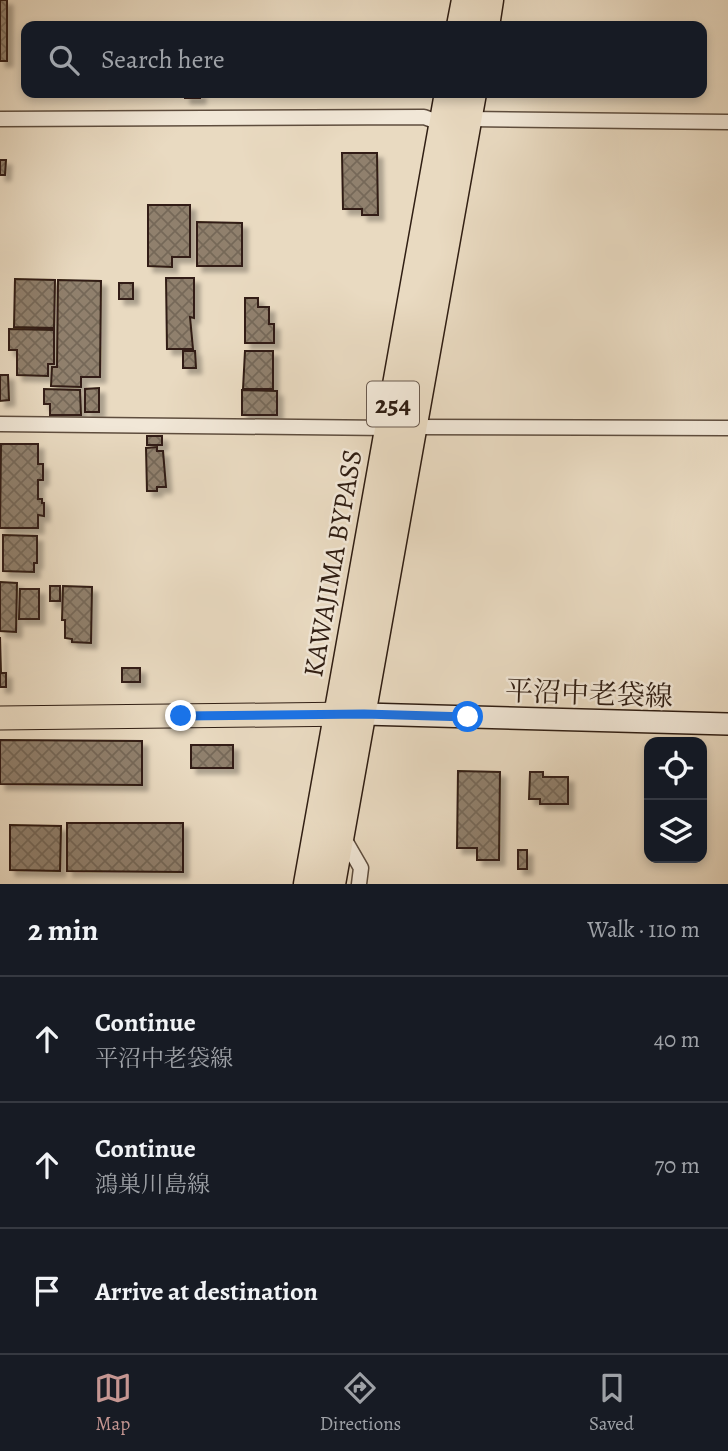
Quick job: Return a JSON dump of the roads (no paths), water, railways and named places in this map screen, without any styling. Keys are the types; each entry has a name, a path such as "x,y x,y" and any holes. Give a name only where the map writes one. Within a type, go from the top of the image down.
{"highway":[{"path":"461,21 465,0"},
{"path":"487,21 490,0"},
{"name":"KAWAJIMA BYPASS","path":"364,714 447,98"},
{"name":"KAWAJIMA BYPASS","path":"307,884 337,714 473,98"},
{"name":"254","path":"332,884 364,714"}],"main road":[{"path":"0,718 364,714"},
{"name":"平沼中老袋線","path":"364,714 728,724"}],"street":[{"path":"0,119 424,117 443,124"},
{"path":"469,119 728,122"},
{"path":"0,424 728,428"},
{"path":"342,834 361,868 359,884"}]}
